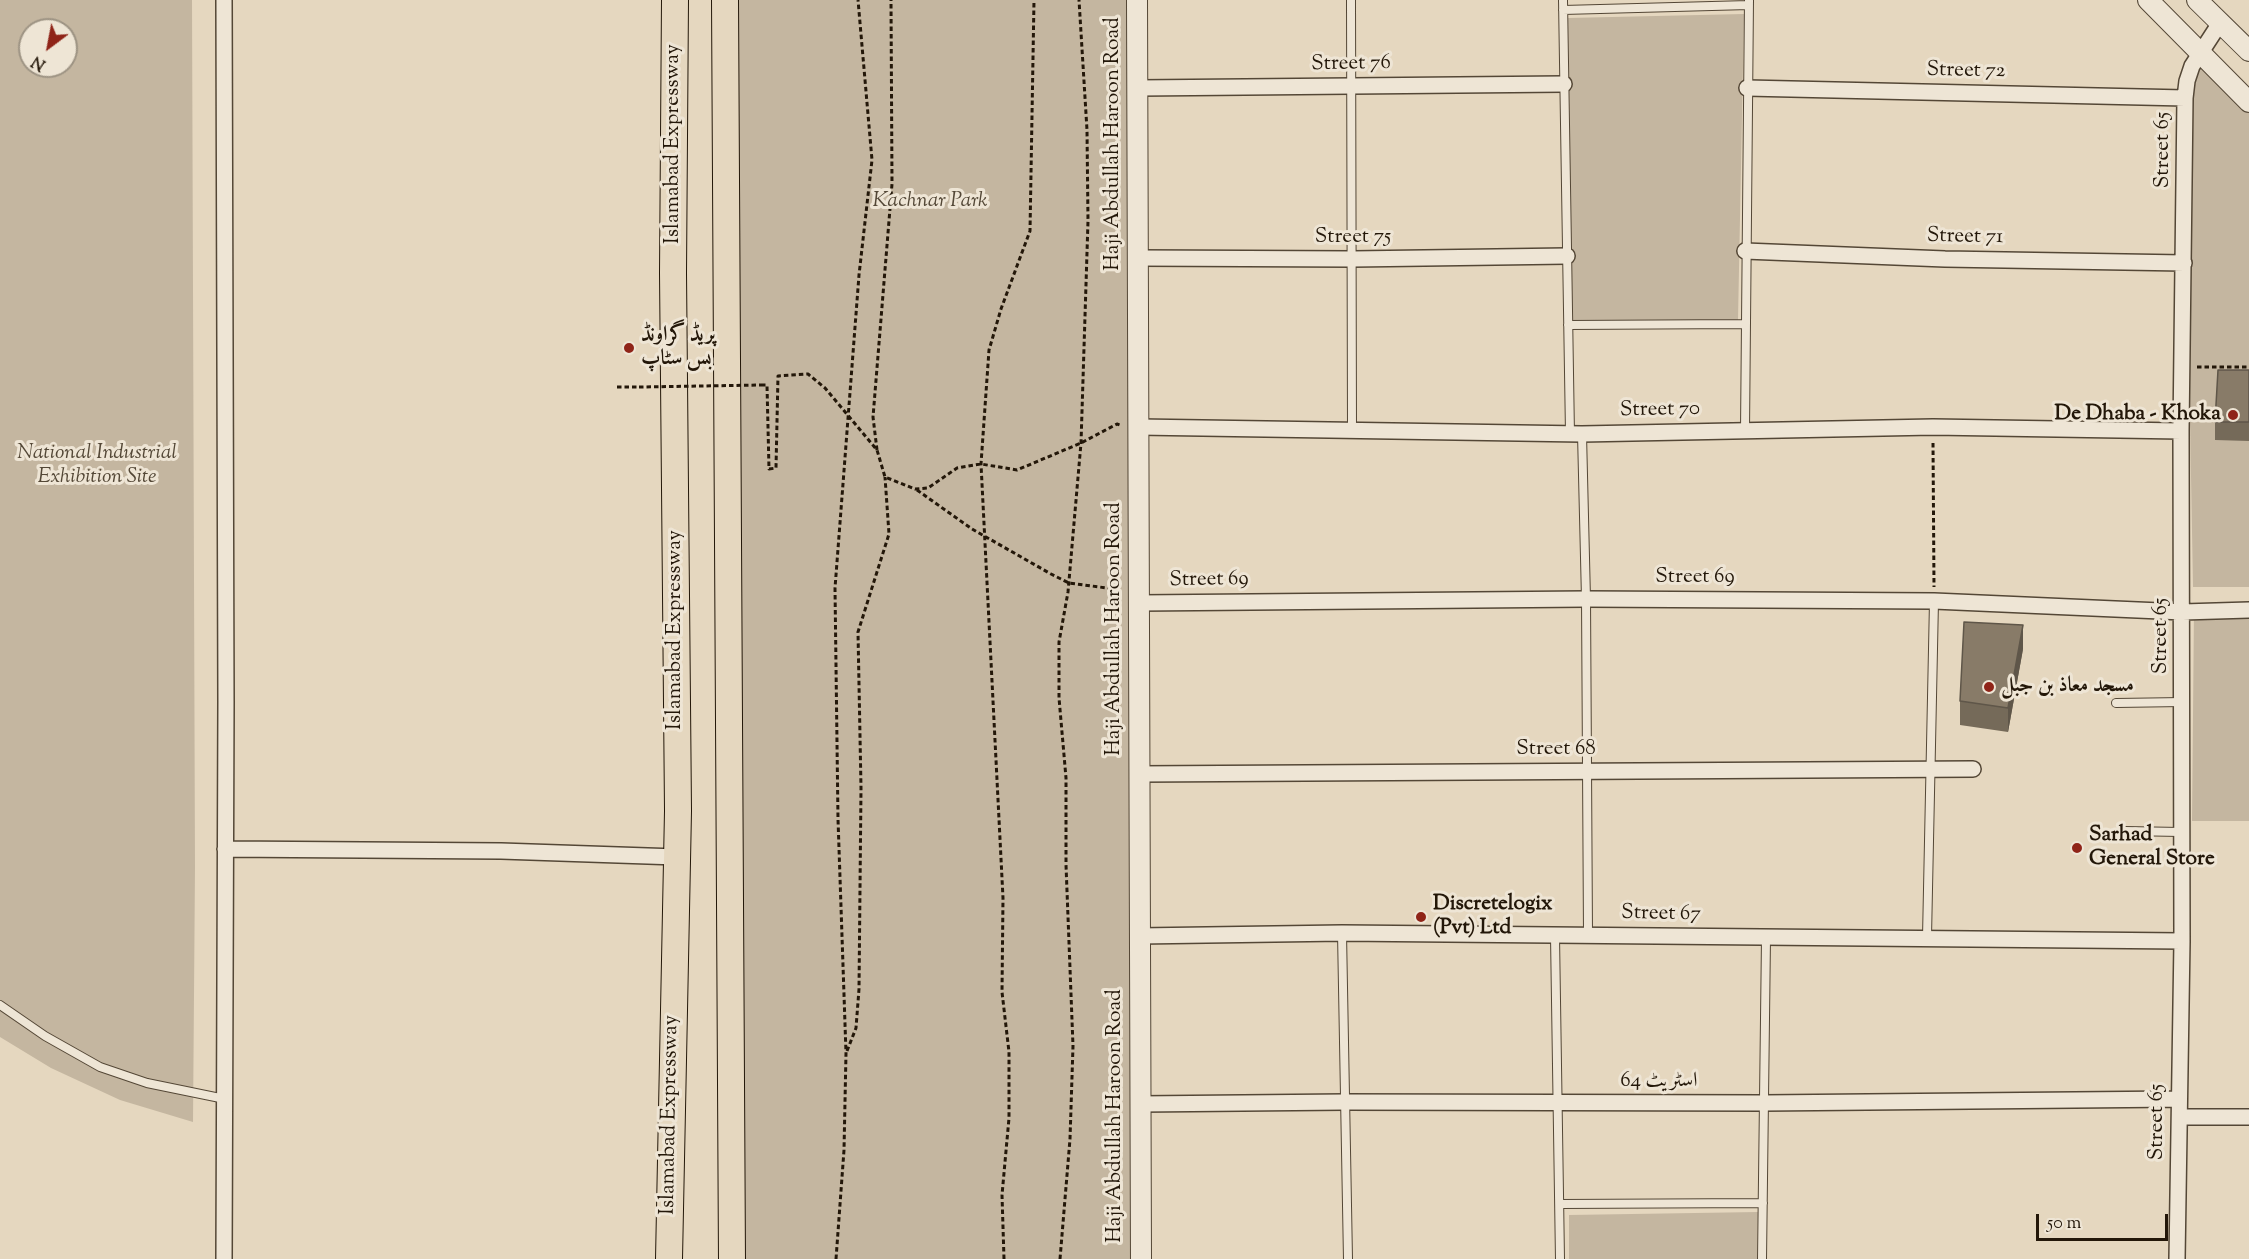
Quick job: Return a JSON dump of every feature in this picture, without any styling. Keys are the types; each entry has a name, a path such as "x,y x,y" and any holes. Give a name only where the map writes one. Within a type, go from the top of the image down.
{"highway":[{"name":"Islamabad Expressway","path":"669,1259 676,857 673,273 675,0"},
{"path":"725,0 732,1259"}],"street":[{"path":"224,0 224,1259"},
{"name":"Haji Abdullah Haroon Road","path":"1137,0 1141,1259"},
{"path":"2148,0 2249,102"},
{"path":"2197,0 2249,51"},
{"name":"Street 65","path":"2177,1259 2182,941 2181,430 2185,98 2188,74 2220,23"},
{"name":"Street 76","path":"1138,88 1564,84"},
{"name":"Street 72","path":"1747,88 2185,98"},
{"name":"Street 71","path":"1745,251 1945,259 2184,263"},
{"name":"Street 75","path":"1139,258 1353,259 1567,256"},
{"name":"Street 70","path":"1139,427 1576,434 1933,427 2181,430"},
{"name":"Street 69","path":"1140,600 1934,601 2183,612 2249,610"},
{"name":"Street 68","path":"1139,774 1973,769"},
{"path":"225,849 501,850 676,857"},
{"name":"Street 67","path":"1139,936 1342,933 1555,936 1588,934 1766,938 1927,937 2182,941"},
{"name":"اسٹریٹ 64","path":"1140,1104 1764,1103 2178,1099"},
{"path":"2180,1118 2249,1117"}],"lane":[{"path":"1351,0 1352,430"},
{"path":"1563,0 1568,325 1586,599 1588,934"},
{"path":"1563,10 1749,3 1744,324 1745,430"},
{"path":"1568,325 1744,324"},
{"path":"1927,937 1934,601"},
{"path":"2116,703 2183,702"},
{"path":"2125,831 2181,832"},
{"path":"1342,933 1348,1259"},
{"path":"1555,936 1560,1259"},
{"path":"1762,1259 1766,938"},
{"path":"0,1005 45,1036 100,1066 147,1083 225,1099"},
{"path":"1560,1204 1763,1203"}],"path":[{"path":"836,1259 844,1150 846,1053 838,807 835,588 859,275 872,160 858,0"},
{"path":"846,1053 856,1029 859,989 861,799 858,632 889,534 885,477 877,450 873,417 892,184 891,0"},
{"path":"1004,1259 1002,1195 1009,1119 1009,1052 1002,992 1003,886 981,464 989,351 1001,309 1030,231 1034,115 1034,0"},
{"path":"1060,1259 1070,1139 1073,1046 1065,865 1066,778 1059,698 1059,642 1069,583 1081,443 1088,221 1087,130 1079,0"},
{"path":"2182,367 2249,367"},
{"path":"617,387 767,385 769,469 776,468 778,376 808,374 825,388 877,450"},
{"path":"915,489 928,488 957,468 981,464 1017,470 1081,443 1117,424 1139,427"},
{"path":"1933,427 1934,601"},
{"path":"885,477 915,489 985,536 1069,583 1107,588 1140,600"}],"green space":[{"name":"National Industrial Exhibition Site","path":"0,0 192,0 195,867 193,1122 120,1100 51,1068 0,1037"},
{"name":"Kachnar Park","path":"727,0 1131,0 1130,1259 738,1259"},
{"path":"1744,14 1738,320 1572,320 1568,18"},
{"path":"2201,60 2249,106 2249,587 2193,587 2184,88"},
{"path":"2249,607 2249,821 2192,821 2194,608"},
{"path":"1758,1212 1757,1259 1569,1259 1569,1215"}],"building":[{"name":"De Dhaba - Khoka","path":"2218,370 2249,370 2249,422 2215,422"},
{"name":"مسجد معاذ بن جبل","path":"1964,622 2023,625 2008,708 1960,701"}],"place":[{"name":"پریڈ گراونڈ بس سٹاپ","path":"629,348"},
{"name":"De Dhaba - Khoka","path":"2233,415"},
{"name":"مسجد معاذ بن جبل","path":"1989,687"},
{"name":"Sarhad General Store","path":"2077,848"},
{"name":"Discretelogix (Pvt) Ltd","path":"1421,917"}]}
